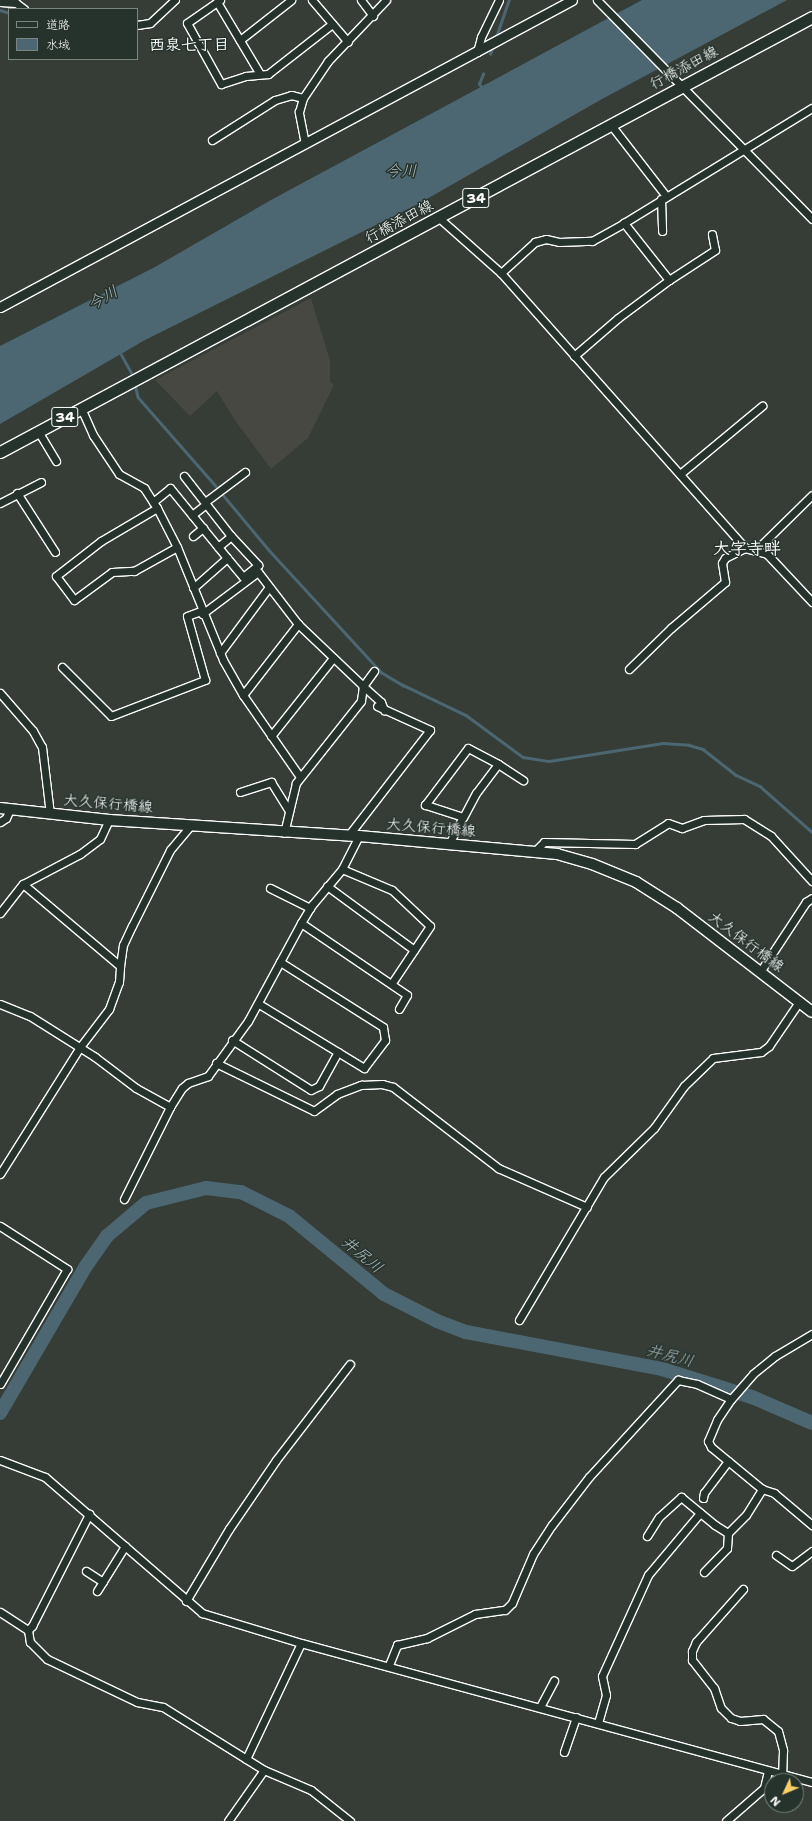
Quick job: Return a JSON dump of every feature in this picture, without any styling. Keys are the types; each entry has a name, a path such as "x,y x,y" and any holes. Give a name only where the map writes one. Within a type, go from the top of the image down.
{"main road":[{"name":"行橋添田線","path":"0,452 612,125 679,85 812,17"},
{"name":"大久保行橋線","path":"5,808 109,820 284,833 359,836 557,854 585,862 636,882 677,908 812,1012"}],"street":[{"path":"138,25 150,23 175,0"},
{"path":"240,40 291,0"},
{"path":"312,0 348,42"},
{"path":"361,0 373,16"},
{"path":"304,144 300,112 303,98 328,62 373,16 386,0"},
{"path":"478,52 480,37 499,0"},
{"path":"0,307 478,52 572,0"},
{"path":"597,0 743,151 812,219"},
{"path":"260,74 218,1 187,23 221,84 260,74 268,74 332,24"},
{"path":"0,2 16,3 23,8"},
{"path":"212,140 275,100 290,95 303,98"},
{"path":"501,273 535,242 546,239 559,242 592,241 812,108"},
{"path":"612,125 663,198 662,231"},
{"path":"439,218 501,273 745,548"},
{"path":"624,222 669,280"},
{"path":"574,356 618,318 669,280 715,250 712,234"},
{"path":"680,474 762,406"},
{"path":"81,408 93,435 120,474 144,488 155,505 177,547 202,612 220,653 243,695 300,777"},
{"path":"38,431 56,461"},
{"path":"192,515 245,472"},
{"path":"177,547 134,571 112,572 74,600 56,576 101,541 155,505 170,488 243,577 258,564 231,536 184,476"},
{"path":"0,503 41,482"},
{"path":"17,493 54,552"},
{"path":"756,550 812,495"},
{"path":"193,536 203,528"},
{"path":"218,547 231,536"},
{"path":"629,669 670,628 725,582 722,563 725,558 745,548 767,554 812,602"},
{"path":"193,588 227,558"},
{"path":"62,667 111,716 205,680 187,616 202,612 258,572 298,624 380,702 384,710"},
{"path":"220,653 269,587"},
{"path":"243,695 298,624"},
{"path":"271,736 333,658"},
{"path":"284,833 289,811 300,777 361,700 363,686 374,671"},
{"path":"0,693 33,731 42,747 50,814"},
{"path":"348,836 430,730 376,706"},
{"path":"463,818 425,805 468,748 498,764 523,780"},
{"path":"449,844 476,793 498,764"},
{"path":"240,792 271,782 289,811"},
{"path":"0,822 6,818 5,808"},
{"path":"534,852 544,842 635,844 668,823 682,828 704,820 744,819 771,836 812,881"},
{"path":"0,913 23,884 80,854 100,839 109,820"},
{"path":"0,1174 80,1047 116,998 123,945 170,850 190,826"},
{"path":"124,1199 170,1107 182,1088 188,1083 208,1076 232,1040 259,1004 301,923 310,908 342,869 359,836"},
{"path":"342,869 392,890 430,926 392,983"},
{"path":"23,884 120,966"},
{"path":"328,886 414,950"},
{"path":"270,888 310,908"},
{"path":"760,972 806,902 812,898"},
{"path":"301,923 392,983 407,995 399,1009"},
{"path":"259,1004 364,1068 385,1040 383,1027 280,962"},
{"path":"519,1320 604,1177 654,1128 689,1082 713,1058 761,1052 769,1046 799,1002"},
{"path":"0,1004 25,1013 80,1047 136,1088 170,1107"},
{"path":"232,1040 311,1090 319,1086 338,1052"},
{"path":"216,1063 314,1111 337,1094 361,1085 382,1084 394,1087 498,1168 587,1207"},
{"path":"0,1226 67,1269 0,1384"},
{"path":"812,1334 775,1356 753,1374 732,1398 717,1420 708,1441 711,1447 762,1489 774,1492 812,1525"},
{"path":"186,1601 229,1529 276,1460 350,1364"},
{"path":"388,1665 397,1645 427,1638 475,1614 505,1610 512,1603 533,1554 552,1525 589,1477 678,1380 697,1384 732,1398"},
{"path":"0,1460 45,1477 89,1514 186,1601 202,1613 217,1619 301,1643 388,1665 778,1773"},
{"path":"703,1498 704,1493 728,1461"},
{"path":"704,1572 727,1548 728,1533 746,1514 762,1489"},
{"path":"647,1536 659,1517 681,1497 728,1533"},
{"path":"598,1723 606,1695 602,1676 648,1575 700,1513"},
{"path":"28,1630 32,1626 89,1514"},
{"path":"97,1591 124,1546"},
{"path":"776,1555 792,1566 812,1551"},
{"path":"86,1571 103,1582"},
{"path":"743,1589 696,1642 692,1651 692,1660 714,1688 721,1708 731,1718 740,1721 763,1719 778,1731 783,1750 782,1773"},
{"path":"0,1612 28,1630 33,1646 47,1659 137,1702 163,1707 264,1770 311,1790 350,1821"},
{"path":"246,1759 301,1643"},
{"path":"540,1707 554,1681"},
{"path":"564,1752 576,1717"},
{"path":"228,1821 264,1770"},
{"path":"726,1821 764,1788 768,1770"}],"shaded area":[{"path":"311,298 330,361 330,381 334,385 308,438 271,469 234,419 217,391 190,416 155,380"}],"water":[{"name":"今川","path":"642,0 787,0 602,99 418,204 145,340 0,424 0,346 155,267 271,200"}],"waterway":[{"path":"496,37 509,0"},
{"path":"0,10 8,13"},
{"path":"490,54 493,46"},
{"path":"482,88 479,84 483,74"},
{"path":"120,352 134,377"},
{"path":"135,384 138,397 216,486"},
{"path":"224,496 269,550 381,672 403,685 466,715 523,757 549,761 663,743 689,745 703,749 736,775 760,786 812,832"},
{"name":"井尻川","path":"0,1413 86,1266 107,1236 146,1203 206,1188 241,1192 289,1216 384,1294 437,1321 466,1332 662,1369 752,1397 812,1423"}],"district":[{"name":"西泉七丁目","path":"189,45"},
{"name":"大字寺畔","path":"747,549"}]}
